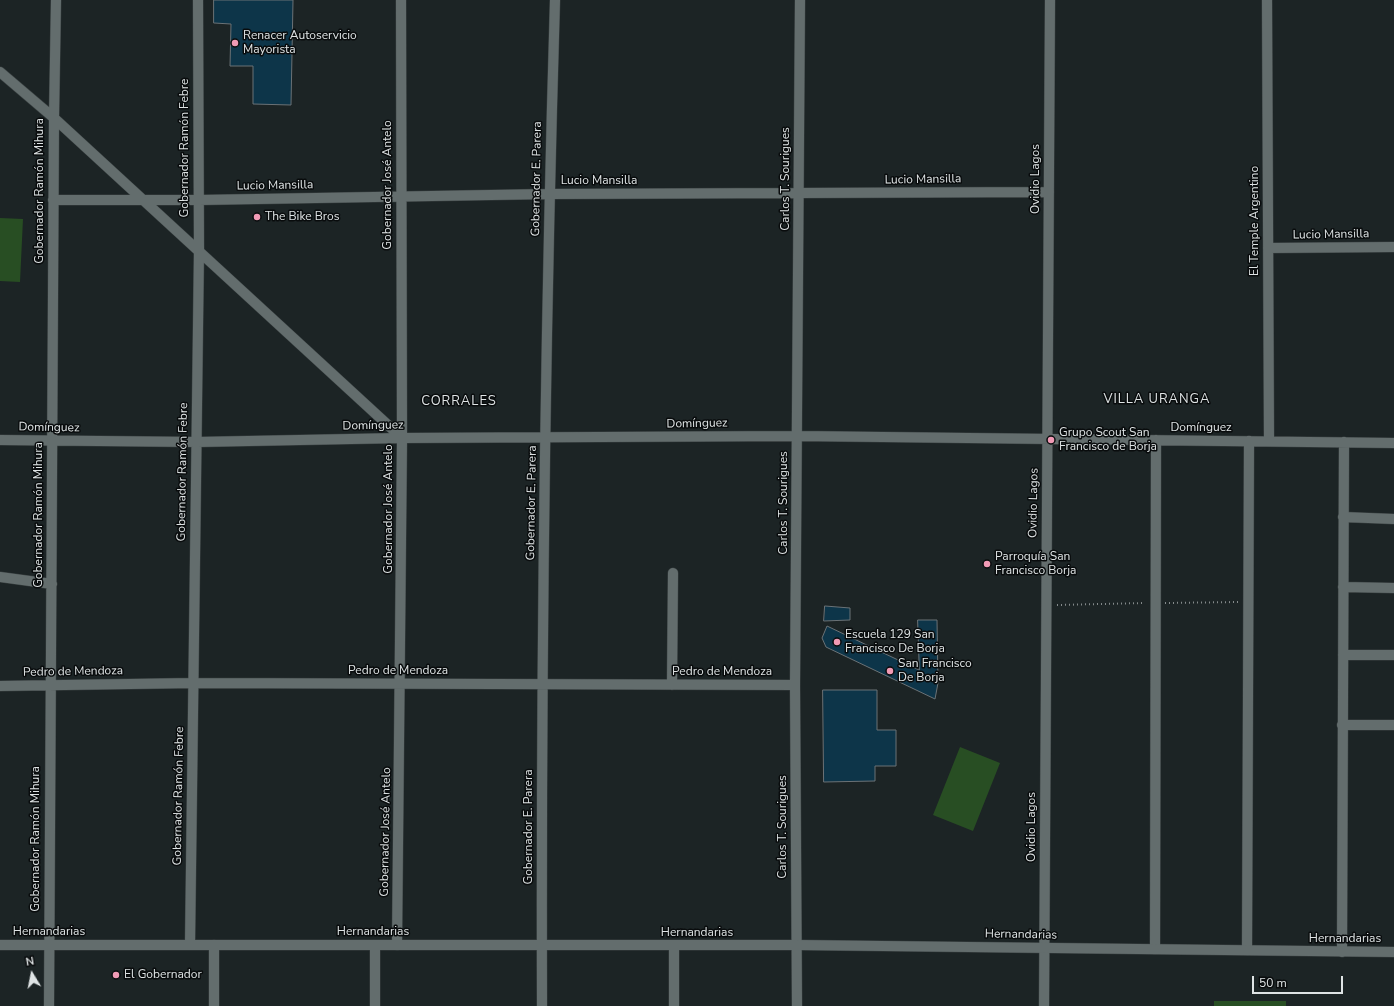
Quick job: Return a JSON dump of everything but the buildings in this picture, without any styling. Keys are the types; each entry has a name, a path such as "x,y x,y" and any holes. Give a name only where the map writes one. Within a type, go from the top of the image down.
{"street":[{"name":"Gobernador Ramón Mihura","path":"49,1006 53,200 56,0"},
{"name":"Gobernador Ramón Febre","path":"190,944 199,250 198,0"},
{"name":"Gobernador José Antelo","path":"397,945 401,684 401,0"},
{"name":"Gobernador E. Parera","path":"542,1006 542,685 549,194 555,0"},
{"name":"Carlos T. Sourigues","path":"797,1006 795,685 800,194 800,0"},
{"name":"Ovidio Lagos","path":"1044,1006 1050,0"},
{"name":"El Temple Argentino","path":"1266,0 1269,441"},
{"path":"0,72 54,118 199,250 402,438"},
{"name":"Lucio Mansilla","path":"53,200 199,200 549,194 1049,192"},
{"name":"Lucio Mansilla","path":"1268,248 1394,247"},
{"name":"Domínguez","path":"0,440 52,442 197,442 402,438 797,436 1394,443"},
{"path":"1155,949 1156,440"},
{"path":"1247,950 1250,441"},
{"path":"1342,952 1344,442"},
{"path":"1343,517 1394,519"},
{"path":"672,685 673,573"},
{"path":"0,577 52,584"},
{"path":"1343,587 1394,588"},
{"path":"1343,655 1394,655"},
{"name":"Pedro de Mendoza","path":"0,686 194,683 795,685"},
{"path":"1342,725 1394,725"},
{"name":"Hernandarias","path":"0,945 797,945 1394,952"},
{"path":"214,945 214,1006"},
{"path":"375,946 375,1006"},
{"path":"674,946 674,1006"}],"green space":[{"path":"0,218 23,219 20,282 0,281"},
{"path":"960,747 1000,763 973,831 933,815"},
{"path":"1214,1001 1286,1001 1286,1006 1214,1006"}],"place":[{"name":"Renacer Autoservicio Mayorista","path":"235,43"},
{"name":"The Bike Bros","path":"257,217"},
{"name":"Grupo Scout San Francisco de Borja","path":"1051,440"},
{"name":"Parroquía San Francisco Borja","path":"987,564"},
{"name":"Escuela 129 San Francisco De Borja","path":"837,642"},
{"name":"San Francisco De Borja","path":"890,671"},
{"name":"El Gobernador","path":"116,975"}],"district":[{"name":"VILLA URANGA","path":"1157,400"},
{"name":"CORRALES","path":"459,402"}]}
